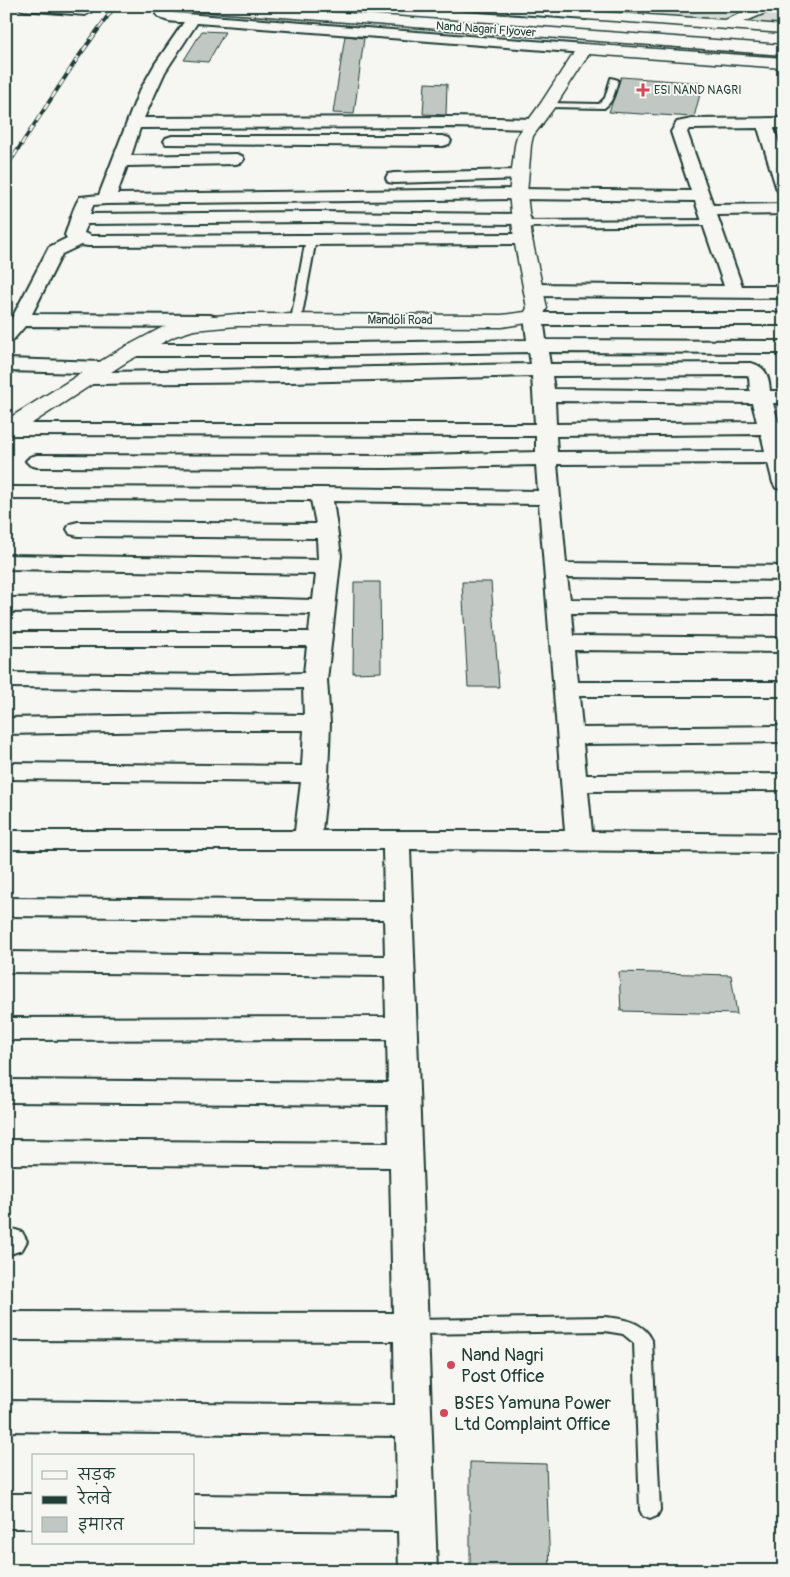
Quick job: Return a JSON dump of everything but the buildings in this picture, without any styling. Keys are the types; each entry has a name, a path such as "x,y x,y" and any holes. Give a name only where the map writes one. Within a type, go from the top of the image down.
{"main road":[{"name":"Nand Nagari Flyover","path":"284,6 784,41"},
{"path":"725,25 770,6"},
{"path":"584,10 725,25 784,29"},
{"name":"Nand Nagari Flyover","path":"191,13 784,50"},
{"path":"533,318 537,308 518,194 518,175 525,136 548,105 584,48 784,63"},
{"name":"Mandoli Road","path":"7,430 134,350 168,332 191,324 210,321 502,320 533,318"}],"street":[{"path":"168,6 164,14 165,16 191,13 584,48"},
{"path":"465,6 584,10"},
{"path":"17,11 85,11"},
{"path":"106,199 115,179 126,141 153,80 191,13"},
{"path":"134,123 452,122 534,124"},
{"path":"228,159 233,141 242,123"},
{"path":"735,292 679,132 680,128 683,125 692,124 784,123"},
{"path":"765,124 784,187"},
{"path":"126,141 443,141"},
{"path":"119,161 256,159"},
{"path":"394,178 518,175"},
{"path":"115,179 133,178"},
{"path":"522,227 312,239 88,242 74,235 78,219 86,201 106,199 518,194 706,210 784,209"},
{"path":"312,239 316,197"},
{"path":"78,219 315,217 522,227"},
{"path":"6,336 20,320 55,251 79,239"},
{"path":"533,290 784,292"},
{"path":"580,840 549,498 545,395 533,318 784,319"},
{"path":"20,320 210,321"},
{"path":"290,376 296,320"},
{"path":"134,350 293,350 537,346 784,347"},
{"path":"6,365 96,373 290,376 541,370 751,369 759,376 761,397 777,428 784,483"},
{"path":"545,395 784,397"},
{"path":"7,430 777,428"},
{"path":"37,461 387,462 546,458 781,457"},
{"path":"6,493 321,494 549,498"},
{"path":"307,840 315,774 317,723 315,680 330,555 328,531 321,494"},
{"path":"78,530 328,531"},
{"path":"6,562 328,567"},
{"path":"555,570 784,573"},
{"path":"6,604 158,603 324,607"},
{"path":"558,606 784,607"},
{"path":"6,639 320,639"},
{"path":"562,643 784,646"},
{"path":"6,680 232,682 315,680"},
{"path":"566,689 784,690"},
{"path":"6,726 223,722 317,723"},
{"path":"570,736 784,734"},
{"path":"6,771 315,774"},
{"path":"574,783 784,782"},
{"path":"6,840 580,840 784,843"},
{"path":"396,840 418,1571"},
{"path":"6,907 398,910"},
{"path":"6,962 400,966"},
{"path":"6,1029 401,1028"},
{"path":"6,1091 404,1094"},
{"path":"6,1152 406,1155"},
{"path":"6,1326 411,1327"},
{"path":"6,1416 414,1421"},
{"path":"6,1511 32,1511"},
{"path":"195,1512 416,1514"}],"lane":[{"path":"548,105 601,106 608,100 614,80"},
{"path":"522,227 706,210"},
{"path":"296,320 312,239"},
{"path":"411,1327 604,1324 628,1327 643,1340 650,1510"}],"path":[{"path":"121,6 784,56"}],"shaded area":[{"path":"585,6 784,6 784,25 589,13"}],"railway":[{"path":"6,168 77,59 115,6"}],"place":[{"name":"ESI NAND NAGRI","path":"643,90"},
{"name":"Nand Nagri Post Office","path":"451,1365"},
{"name":"BSES Yamuna Power Ltd Complaint Office","path":"444,1413"}]}
